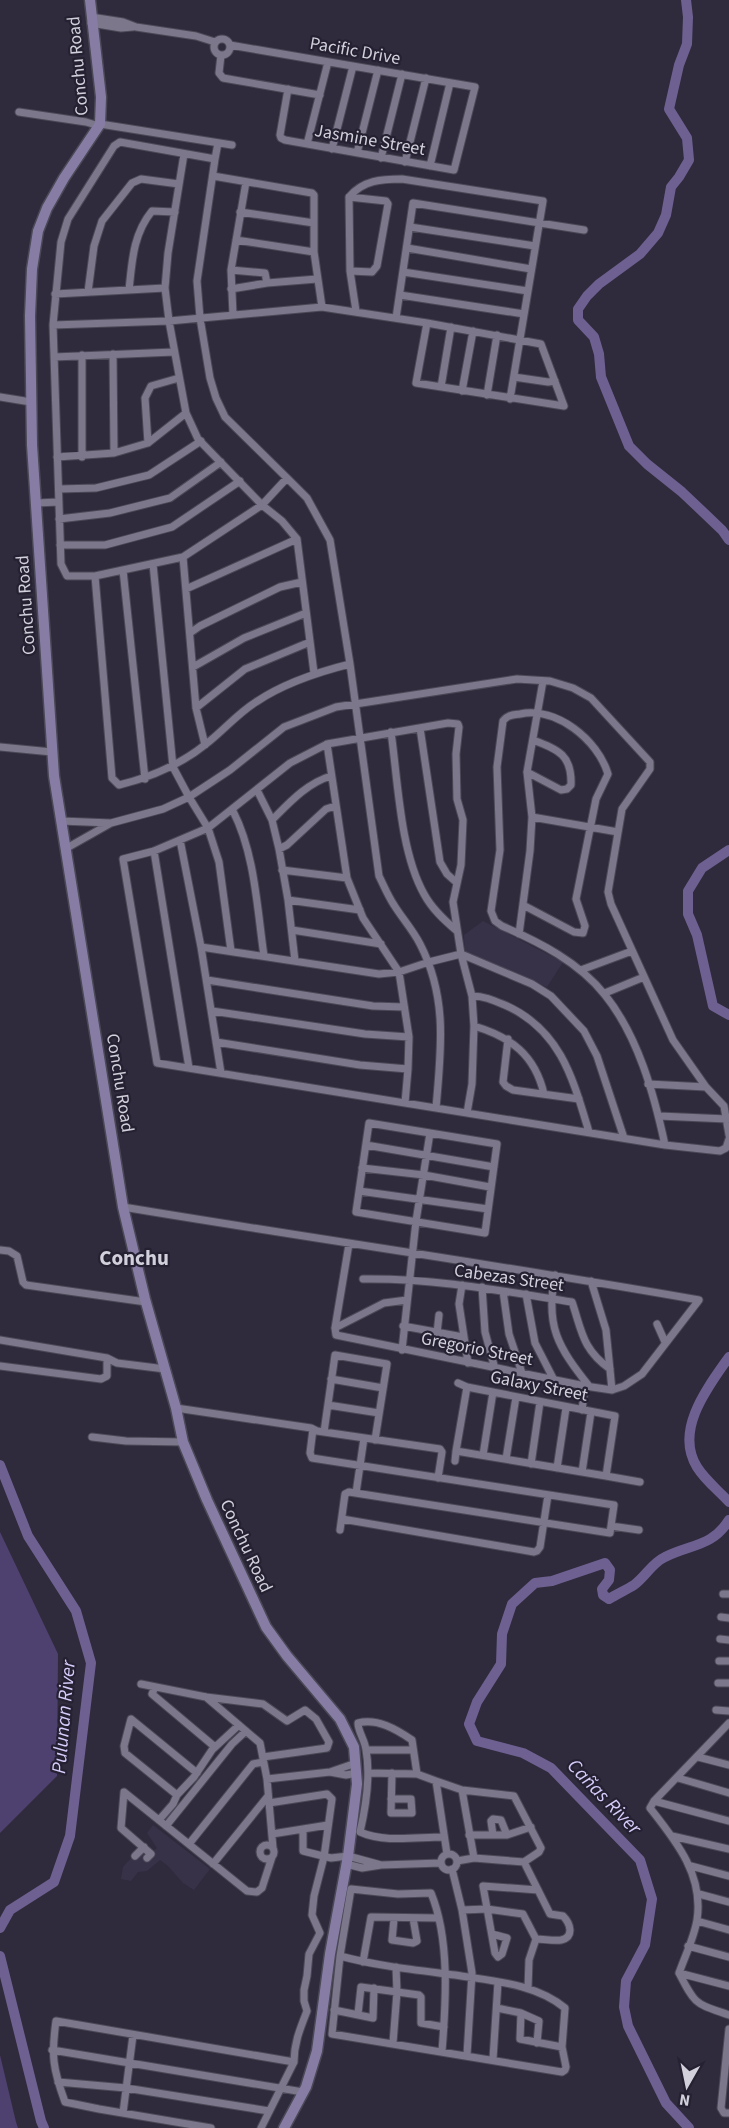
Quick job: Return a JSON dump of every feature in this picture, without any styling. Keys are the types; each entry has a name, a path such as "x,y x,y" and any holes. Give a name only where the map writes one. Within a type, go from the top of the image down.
{"main road":[{"name":"Conchu Road","path":"90,0 101,97 99,125 55,194 38,231 32,269 31,402 36,503 52,752 65,849 123,1207 183,1442 207,1500 266,1627 287,1656 340,1719 351,1739 360,1770 330,1954 317,2051 303,2092 284,2128"}],"street":[{"path":"91,20 123,22 136,27 196,36 215,42 225,39 230,45 228,52 221,55"},
{"path":"215,42 214,48 221,55"},
{"name":"Pacific Drive","path":"230,45 475,87 454,170"},
{"path":"221,55 219,73 224,78 320,95"},
{"path":"307,144 328,62"},
{"path":"332,149 353,66"},
{"path":"357,153 378,70"},
{"path":"381,158 402,74"},
{"path":"405,162 426,78"},
{"path":"430,166 450,83"},
{"name":"Jasmine Street","path":"288,89 281,138 454,170"},
{"path":"19,112 232,145"},
{"path":"215,159 120,142 114,146 68,219 61,242 53,325 61,564 67,576 95,576 183,557 262,505 287,478"},
{"path":"218,143 197,281 200,318 213,388 225,417 307,498 330,540 356,702 359,737 380,876 392,903 419,941 429,962 438,994 442,1041 436,1108"},
{"path":"184,154 168,253 165,288 186,413 201,441 262,505 282,521 297,539 314,673"},
{"path":"213,176 314,195 314,252 322,307"},
{"path":"88,292 94,246 102,221 132,183 141,178 179,184"},
{"path":"349,197 365,184 380,180 412,180 543,201 510,399"},
{"path":"233,315 231,270 246,182"},
{"path":"349,197 386,201 389,206 375,270 372,272 350,271"},
{"path":"349,197 350,271 356,311"},
{"path":"396,318 414,203 584,230"},
{"path":"129,290 134,244 147,218 152,211 175,212"},
{"path":"240,212 314,222"},
{"path":"410,227 535,246"},
{"path":"236,240 314,252"},
{"path":"407,248 531,268"},
{"path":"231,270 264,273 267,283"},
{"path":"403,272 528,291"},
{"path":"231,289 267,283 317,279"},
{"path":"55,294 165,288"},
{"path":"400,295 524,315"},
{"path":"53,325 169,321 322,307 356,311 520,338 541,344 564,406 416,383 427,323"},
{"path":"441,387 451,327"},
{"path":"462,391 473,331"},
{"path":"487,395 496,334"},
{"path":"54,357 174,352"},
{"path":"113,354 114,453"},
{"path":"82,356 82,457"},
{"path":"514,377 555,381"},
{"path":"148,442 145,398 151,386 179,378"},
{"path":"0,397 31,402"},
{"path":"57,457 114,453 148,442 186,413"},
{"path":"58,489 96,488 149,475 201,441"},
{"path":"60,519 110,513 170,498 221,462"},
{"path":"60,545 105,545 172,527 240,481"},
{"path":"36,503 59,502"},
{"path":"186,589 297,539"},
{"path":"183,557 196,708 205,745"},
{"path":"153,564 173,767 208,828 219,862 231,951"},
{"path":"123,570 145,779"},
{"path":"95,576 112,778 119,785 145,779 173,767 205,745 255,702 314,673 350,664"},
{"path":"190,633 280,587 302,582"},
{"path":"193,667 244,638 306,613"},
{"path":"196,708 245,669 310,642"},
{"path":"65,849 111,823 152,812 189,797 230,770 284,727 336,706 517,679 543,681 573,688 591,698 651,762 651,769 622,809 608,892 611,904 673,1040 706,1087 724,1106 729,1137 726,1148 720,1151 624,1138 589,1132 467,1113 157,1063 123,859 154,851 208,828 233,811 290,763 327,744 454,723 459,727 456,754 457,799 463,820 461,865 453,902 461,954 472,996 474,1026 472,1084 467,1113"},
{"path":"519,934 532,817 527,772 543,681"},
{"path":"523,905 574,932 584,933 585,927 576,898 596,799 608,774 605,765 578,731 557,717 529,712 504,718 496,767 500,850 491,911 495,921 562,957 581,970 604,993 630,1036 648,1084 665,1144"},
{"path":"420,728 440,862 447,874 457,883"},
{"path":"391,732 408,852 415,876 424,895 438,914 457,931"},
{"path":"527,772 561,790 571,785 569,764 558,752 533,740"},
{"path":"327,744 346,878 360,910 399,972 408,1037 405,1103"},
{"path":"0,747 52,752"},
{"path":"272,820 304,790 323,778 331,776"},
{"path":"257,790 272,820 279,849 295,961"},
{"path":"279,849 287,845 326,809 335,806"},
{"path":"233,811 251,864 264,956"},
{"path":"532,817 618,832"},
{"path":"61,821 111,823"},
{"path":"180,840 207,980 221,1073"},
{"path":"154,851 189,1068"},
{"path":"282,870 346,878"},
{"path":"288,900 360,910"},
{"path":"292,930 381,944"},
{"path":"201,947 379,974 399,972 461,954 532,984 552,996 584,1031 597,1056 624,1138"},
{"path":"581,970 632,951"},
{"path":"604,993 644,977"},
{"path":"207,980 374,1006 404,1007"},
{"path":"472,996 484,996 519,1012 543,1030 557,1048 570,1072 589,1132"},
{"path":"212,1011 364,1034 408,1037"},
{"path":"474,1026 508,1039 535,1068 540,1076 544,1094"},
{"path":"508,1039 503,1082 506,1086 513,1090 579,1099"},
{"path":"216,1042 360,1065 408,1069"},
{"path":"648,1084 706,1087"},
{"path":"658,1116 727,1119"},
{"path":"369,1123 430,1133 497,1144 485,1233 356,1212 369,1123"},
{"path":"402,1350 416,1221 430,1133"},
{"path":"366,1145 494,1167"},
{"path":"362,1168 424,1175 490,1187"},
{"path":"359,1191 488,1209"},
{"path":"123,1207 555,1275 591,1281 699,1300 642,1374 624,1386 612,1390 606,1330 591,1281"},
{"path":"336,1332 349,1244"},
{"path":"0,1250 9,1251 17,1256 26,1285 146,1302"},
{"path":"555,1275 550,1299 554,1328 564,1353 587,1386 582,1410"},
{"name":"Cabezas Street","path":"363,1278 409,1278 572,1302 580,1334 597,1360 610,1369"},
{"path":"462,1285 459,1304 468,1363"},
{"path":"482,1287 485,1332 495,1369"},
{"path":"503,1291 509,1334 522,1373"},
{"path":"526,1294 535,1343 554,1380"},
{"path":"336,1332 384,1303 407,1300"},
{"path":"437,1333 439,1315"},
{"path":"657,1323 665,1342"},
{"path":"403,1326 463,1337"},
{"name":"Gregorio Street","path":"336,1332 402,1350 612,1390"},
{"path":"0,1340 107,1358 117,1363 165,1369"},
{"path":"324,1432 335,1355 387,1364 375,1440"},
{"path":"0,1366 101,1379 107,1376 107,1358"},
{"path":"331,1379 383,1388"},
{"name":"Galaxy Street","path":"458,1383 467,1387 566,1408 615,1416 606,1476"},
{"path":"454,1461 467,1387"},
{"path":"483,1455 493,1392"},
{"path":"506,1459 516,1397"},
{"path":"531,1464 540,1402"},
{"path":"328,1405 379,1413"},
{"path":"176,1408 440,1449 442,1452 438,1478"},
{"path":"557,1468 566,1408"},
{"path":"582,1472 591,1412"},
{"path":"313,1429 310,1453 312,1458 614,1505 610,1533 349,1492 345,1494 340,1530"},
{"path":"92,1437 126,1441 183,1442"},
{"path":"356,1493 364,1438"},
{"path":"456,1451 640,1482"},
{"path":"342,1519 534,1552 539,1550 548,1495"},
{"path":"611,1526 639,1530"},
{"path":"720,1639 729,1640"},
{"path":"719,1661 729,1661"},
{"path":"718,1683 729,1683"},
{"path":"141,1684 206,1697 263,1704 287,1721 305,1710 316,1719 329,1742 327,1749 263,1759 253,1764 189,1844"},
{"path":"155,1687 152,1694 215,1747"},
{"path":"147,1858 151,1854 121,1828 124,1792 247,1891 257,1892 262,1888 274,1853 267,1779 260,1743 206,1697"},
{"path":"716,1710 729,1711"},
{"path":"177,1795 125,1754 124,1746 131,1719 197,1773"},
{"path":"417,1774 412,1740 392,1728 374,1722 360,1722 357,1725 366,1750 360,1770 366,1799 360,1832 366,1835 399,1838 443,1836"},
{"path":"729,1723 725,1735 698,1757 654,1801 650,1808 672,1836 691,1866 699,1894 697,1922 679,1974 690,1995 699,2005 729,2015"},
{"path":"159,1820 215,1747 239,1725"},
{"path":"165,1826 232,1744 246,1731"},
{"path":"366,1750 413,1750"},
{"path":"698,1757 729,1765"},
{"path":"267,1779 360,1770 417,1774 462,1790 514,1796 541,1850 524,1862 474,1858 457,1861 452,1869 462,1910 471,1978 467,2055"},
{"path":"391,1799 392,1773"},
{"path":"678,1778 729,1793"},
{"path":"436,1781 447,1854"},
{"path":"462,1790 474,1858"},
{"path":"213,1864 269,1800 327,1794 332,1799 324,1857 314,1896 312,1915 320,1933 309,1954 308,1976 304,1990 307,2011 297,2035 294,2062 261,2128"},
{"path":"654,1801 729,1821"},
{"path":"493,1835 491,1821 493,1819 501,1820 507,1836"},
{"path":"272,1834 328,1825"},
{"path":"469,1835 507,1836 531,1827"},
{"path":"303,1829 303,1851 324,1857 381,1865 441,1863"},
{"path":"672,1836 729,1849"},
{"path":"272,1857 265,1858 261,1852 266,1846 273,1848"},
{"path":"135,1856 144,1848"},
{"path":"447,1854 452,1855 457,1861"},
{"path":"447,1854 442,1858 441,1863 444,1868 452,1869"},
{"path":"524,1862 550,1914 563,1916 571,1932 562,1940 536,1939"},
{"path":"691,1866 729,1876"},
{"path":"492,1934 483,1889 486,1885 538,1890"},
{"path":"340,1956 363,1962 446,1974 528,1988 565,2008 562,2047 566,2067 561,2072 393,2043 334,2036 331,2032 340,1956 351,1889 398,1894 431,1893 438,1918 446,1974 442,2051"},
{"path":"699,1894 729,1902"},
{"path":"462,1910 487,1909 523,1914 536,1939 529,1960 528,1988"},
{"path":"363,1962 371,1917 438,1918"},
{"path":"394,1919 392,1940 413,1943 417,1941 413,1918"},
{"path":"697,1922 729,1930"},
{"path":"688,1946 729,1957"},
{"path":"393,2043 397,1992 396,1967"},
{"path":"679,1974 729,1986"},
{"path":"493,2059 498,1983"},
{"path":"358,2014 361,1987 374,1988 420,1996 421,2024 444,2028"},
{"path":"334,2010 373,2018 374,1988"},
{"path":"497,2008 521,2013 539,2021 537,2043"},
{"path":"521,2013 520,2039 562,2047"},
{"path":"211,2128 65,2102 58,2082 52,2050 56,2021 294,2062"},
{"path":"729,2029 721,2109 724,2113 729,2113"},
{"path":"123,2113 133,2035"},
{"path":"52,2050 303,2092"},
{"path":"58,2082 126,2088 269,2111"}],"shaded area":[{"path":"483,921 563,962 547,987 465,953 464,935"},
{"path":"0,1532 58,1654 57,1776 0,1833"},
{"path":"153,1825 210,1869 194,1890 183,1883 160,1860 147,1871 138,1872 131,1881 121,1879 123,1867 142,1846 151,1853 157,1848 147,1833"},
{"path":"0,2055 16,2122 18,2128 0,2128"}],"waterway":[{"name":"Cañas River","path":"686,0 687,44 679,65 669,109 687,138 689,160 671,187 666,215 658,233 640,254 599,284 587,296 578,309 578,320 594,337 599,354 601,377 629,446 682,492 722,530 729,540"},
{"name":"Cañas River","path":"729,850 702,868 688,891 688,914 697,935 713,1006 729,1015"},
{"name":"Cañas River","path":"729,1357 696,1409 689,1438 691,1453 697,1467 729,1502"},
{"name":"Pulunan River","path":"0,1465 28,1536 76,1611 91,1663 70,1836 54,1882 10,1910 0,1928"},
{"name":"Cañas River","path":"689,2128 666,2103 628,2026 624,2007 626,1981 645,1945 652,1899 640,1860 551,1768 523,1753 477,1741 469,1724 477,1702 501,1664 502,1634 512,1604 535,1583 552,1581 605,1563 610,1570 609,1580 602,1589 603,1595 609,1599 634,1585 660,1560 708,1540 729,1520"},
{"name":"Pulunan River","path":"0,1956 44,2128"}],"district":[{"name":"Conchu","path":"134,1258"}]}
